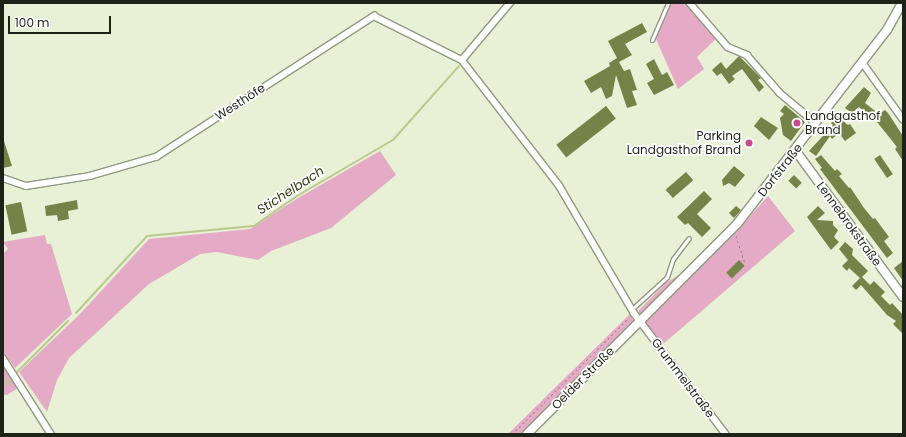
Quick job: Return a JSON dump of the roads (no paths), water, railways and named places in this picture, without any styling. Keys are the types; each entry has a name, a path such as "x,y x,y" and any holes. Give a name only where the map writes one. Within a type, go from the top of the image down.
{"street":[{"path":"462,60 510,3"},
{"path":"690,3 728,47 747,55 780,93 816,123"},
{"name":"Dorfstraße","path":"640,322 731,231 863,63 887,30 902,3"},
{"name":"Westhöfe","path":"3,178 26,186 90,176 156,157 374,16 462,60"},
{"name":"Grummelstraße","path":"462,60 559,185 640,322 726,434"},
{"path":"863,63 903,119"},
{"name":"Lennebrokstraße","path":"795,150 903,298"},
{"name":"Oelder Straße","path":"527,434 640,322"},
{"path":"3,358 52,434"}],"lane":[{"path":"652,40 668,3"},
{"path":"633,311 667,277 673,259 689,238"}],"waterway":[{"name":"Stichelbach","path":"493,28 514,3"},
{"name":"Stichelbach","path":"76,313 147,236 254,226 297,196 393,140 459,66"},
{"name":"Stichelbach","path":"3,386 68,321"}],"place":[{"name":"Landgasthof Brand","path":"797,123"},
{"name":"Parking Landgasthof Brand","path":"749,143"}]}
